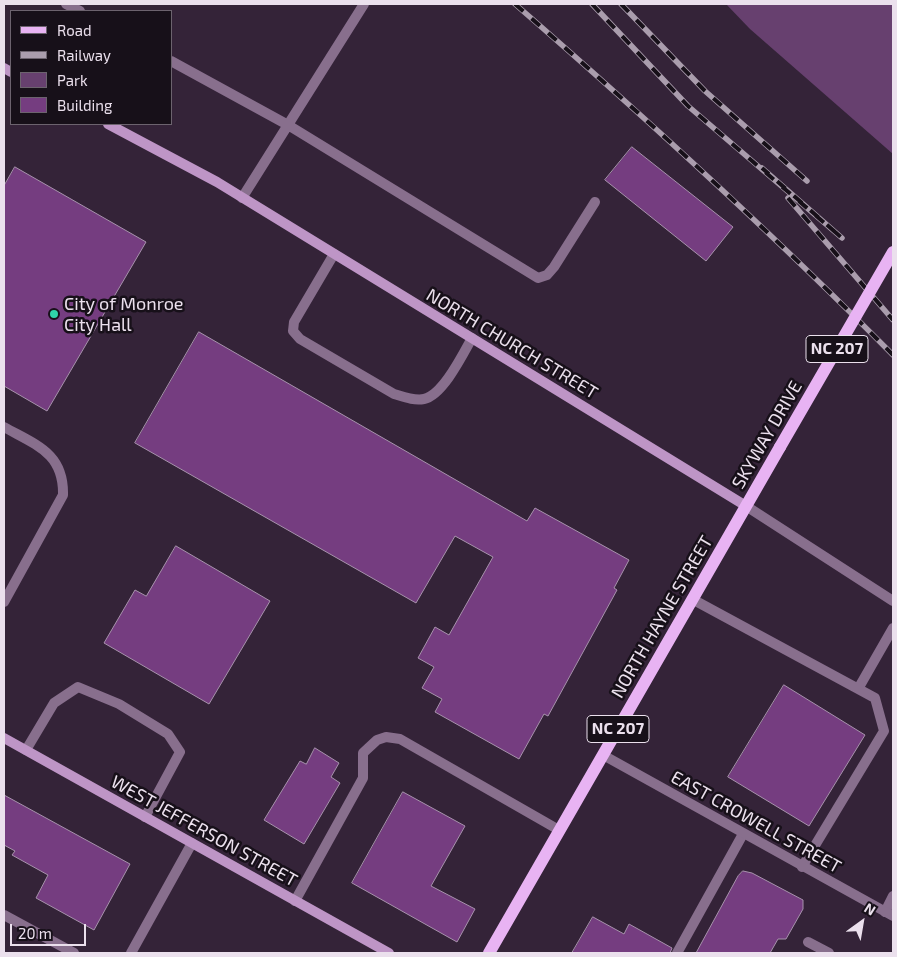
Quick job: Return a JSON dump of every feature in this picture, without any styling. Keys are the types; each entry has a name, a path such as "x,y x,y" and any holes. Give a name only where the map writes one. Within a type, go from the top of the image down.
{"main road":[{"name":"NORTH CHURCH STREET","path":"110,125 242,198 746,506"},
{"name":"SKYWAY DRIVE","path":"746,506 893,252"},
{"name":"NORTH HAYNE STREET","path":"489,953 746,506"},
{"name":"WEST JEFFERSON STREET","path":"4,738 389,953"}],"street":[{"path":"66,4 78,10"},
{"path":"242,198 364,4"},
{"path":"172,62 288,125 538,278 547,275 554,267 595,202"},
{"path":"334,254 294,322 293,331 300,339 394,394 409,399 423,399 430,397 438,390 472,338"},
{"path":"4,427 45,450 55,460 64,478 63,495 4,602"},
{"name":"NORTH CHURCH STREET","path":"746,506 893,601"},
{"path":"692,599 875,698 884,731 802,867"},
{"path":"858,689 893,628"},
{"path":"26,750 54,703 78,687 119,704 168,734 180,752 145,817"},
{"path":"295,901 363,778 363,753 370,745 386,737 400,739 559,830"},
{"name":"EAST CROWELL STREET","path":"603,755 889,914"},
{"path":"677,953 743,834"},
{"path":"131,953 192,843"},
{"path":"889,914 893,896"},
{"path":"4,915 74,953"},
{"path":"808,942 828,953"}],"green space":[{"path":"726,4 893,4 893,154 750,29"}],"building":[{"path":"632,147 733,227 706,261 605,180"},
{"name":"City of Monroe City Hall","path":"15,167 146,242 47,411 4,386 4,186"},
{"path":"199,332 527,521 535,508 629,560 614,588 617,590 548,716 544,714 519,759 435,712 442,699 422,688 434,667 418,658 435,627 449,635 493,557 455,536 416,603 135,443"},
{"path":"176,546 270,601 209,704 104,643 135,590 146,596"},
{"path":"784,685 865,735 809,826 728,777"},
{"path":"315,748 339,763 331,777 340,783 304,844 264,820 300,761 306,764"},
{"path":"403,792 465,826 431,886 475,909 457,942 352,883"},
{"path":"4,795 130,864 94,930 36,898 48,875 12,855 15,851 4,845"},
{"path":"743,871 752,873 803,900 803,909 786,939 778,939 770,953 696,953 738,876"},
{"path":"593,917 624,934 629,924 672,948 670,953 572,953"}],"railway":[{"path":"515,4 707,176 893,355"},
{"path":"592,4 688,106 842,238 762,168"},
{"path":"621,4 705,91 807,181"},
{"path":"788,198 893,320"}],"place":[{"name":"City of Monroe City Hall","path":"54,314"}]}
